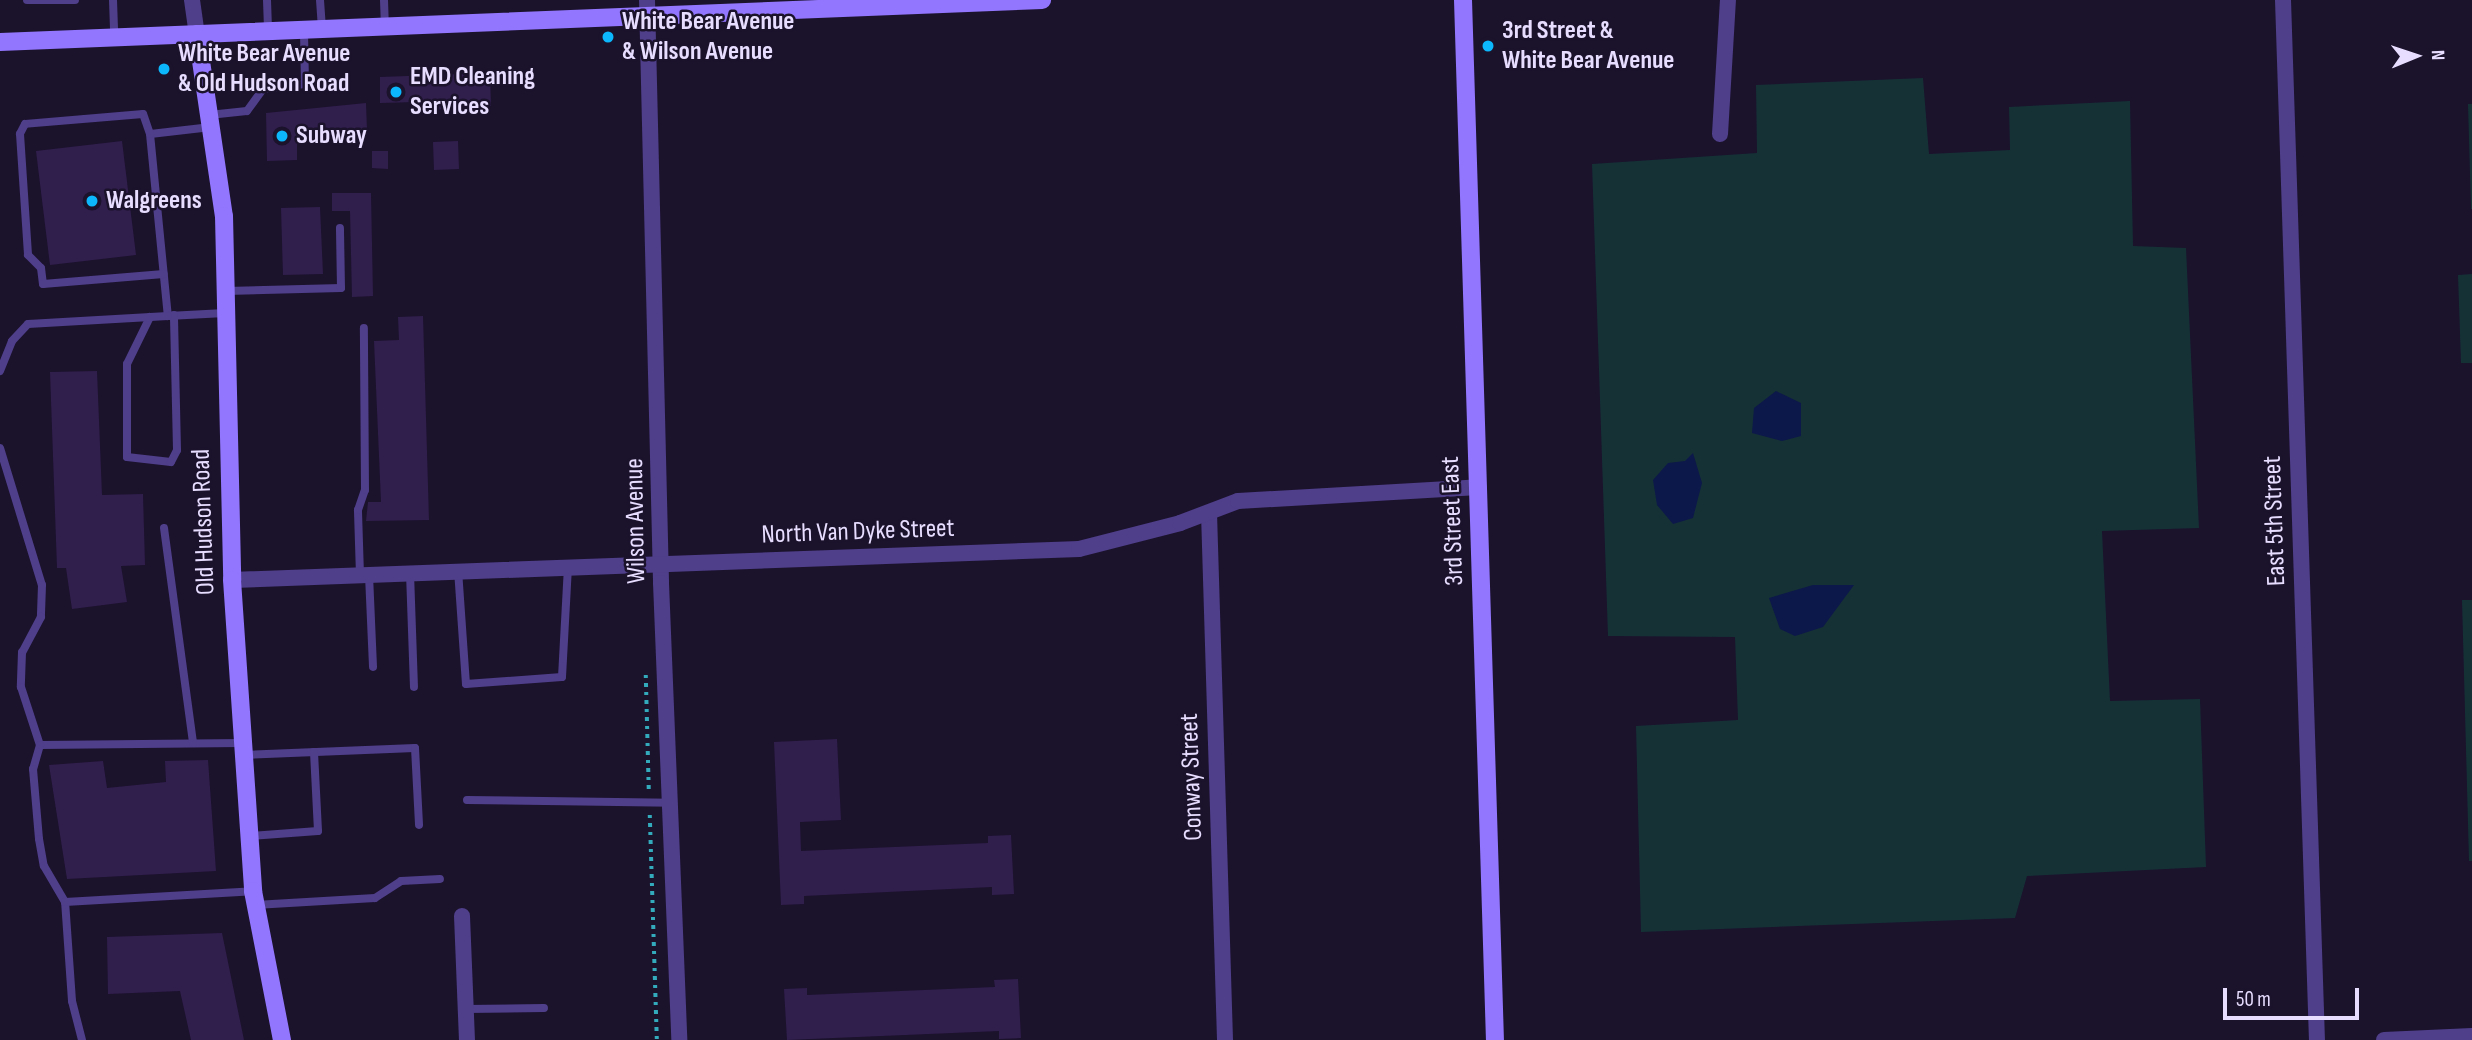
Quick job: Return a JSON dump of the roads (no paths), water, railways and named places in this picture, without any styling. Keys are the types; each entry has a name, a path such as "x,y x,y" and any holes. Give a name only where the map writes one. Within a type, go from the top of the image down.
{"street":[{"name":"Old Hudson Road","path":"192,0 224,216 232,580 254,898 282,1040"},
{"path":"0,42 385,26 647,8 1042,0"},
{"name":"3rd Street East","path":"1464,0 1495,1040"},
{"path":"1720,134 1728,0"},
{"name":"East 5th Street","path":"2283,0 2317,1040"},
{"name":"Wilson Avenue","path":"647,8 662,564 679,1040"},
{"name":"North Van Dyke Street","path":"232,580 568,565 1079,549 1209,513 1238,502 1479,487"},
{"name":"Conway Street","path":"1209,513 1225,1040"},
{"path":"462,916 467,1040"},
{"path":"2384,1040 2472,1036"}],"lane":[{"path":"27,0 75,0"},
{"path":"113,0 114,37"},
{"path":"267,0 268,31"},
{"path":"150,134 247,111 263,89 304,84 320,0"},
{"path":"384,0 385,26"},
{"path":"150,317 127,364 127,457 171,462 177,450 171,316 164,274 150,134 142,114 25,124 20,134 28,255 41,268 43,284 164,274"},
{"path":"225,290 341,288 340,228"},
{"path":"0,371 12,341 28,324 225,313"},
{"path":"364,328 365,490 358,510 373,667"},
{"path":"0,447 42,585 41,617 22,652 21,687 40,745 33,769 39,839 44,866 65,902 72,1001 82,1040"},
{"path":"164,528 193,743"},
{"path":"458,570 466,684 562,677 568,565"},
{"path":"410,573 414,687"},
{"path":"40,745 193,743 242,749 314,752 415,748 419,825"},
{"path":"249,836 318,831 314,752"},
{"path":"467,800 671,803"},
{"path":"65,902 375,898 401,881 440,879"},
{"path":"466,1009 544,1008"}],"place":[{"name":"White Bear Avenue & Wilson Avenue","path":"608,37"},
{"name":"3rd Street & White Bear Avenue","path":"1488,46"},
{"name":"White Bear Avenue & Old Hudson Road","path":"164,69"},
{"name":"EMD Cleaning Services","path":"396,92"},
{"name":"Subway","path":"282,136"},
{"name":"Walgreens","path":"92,201"}]}
